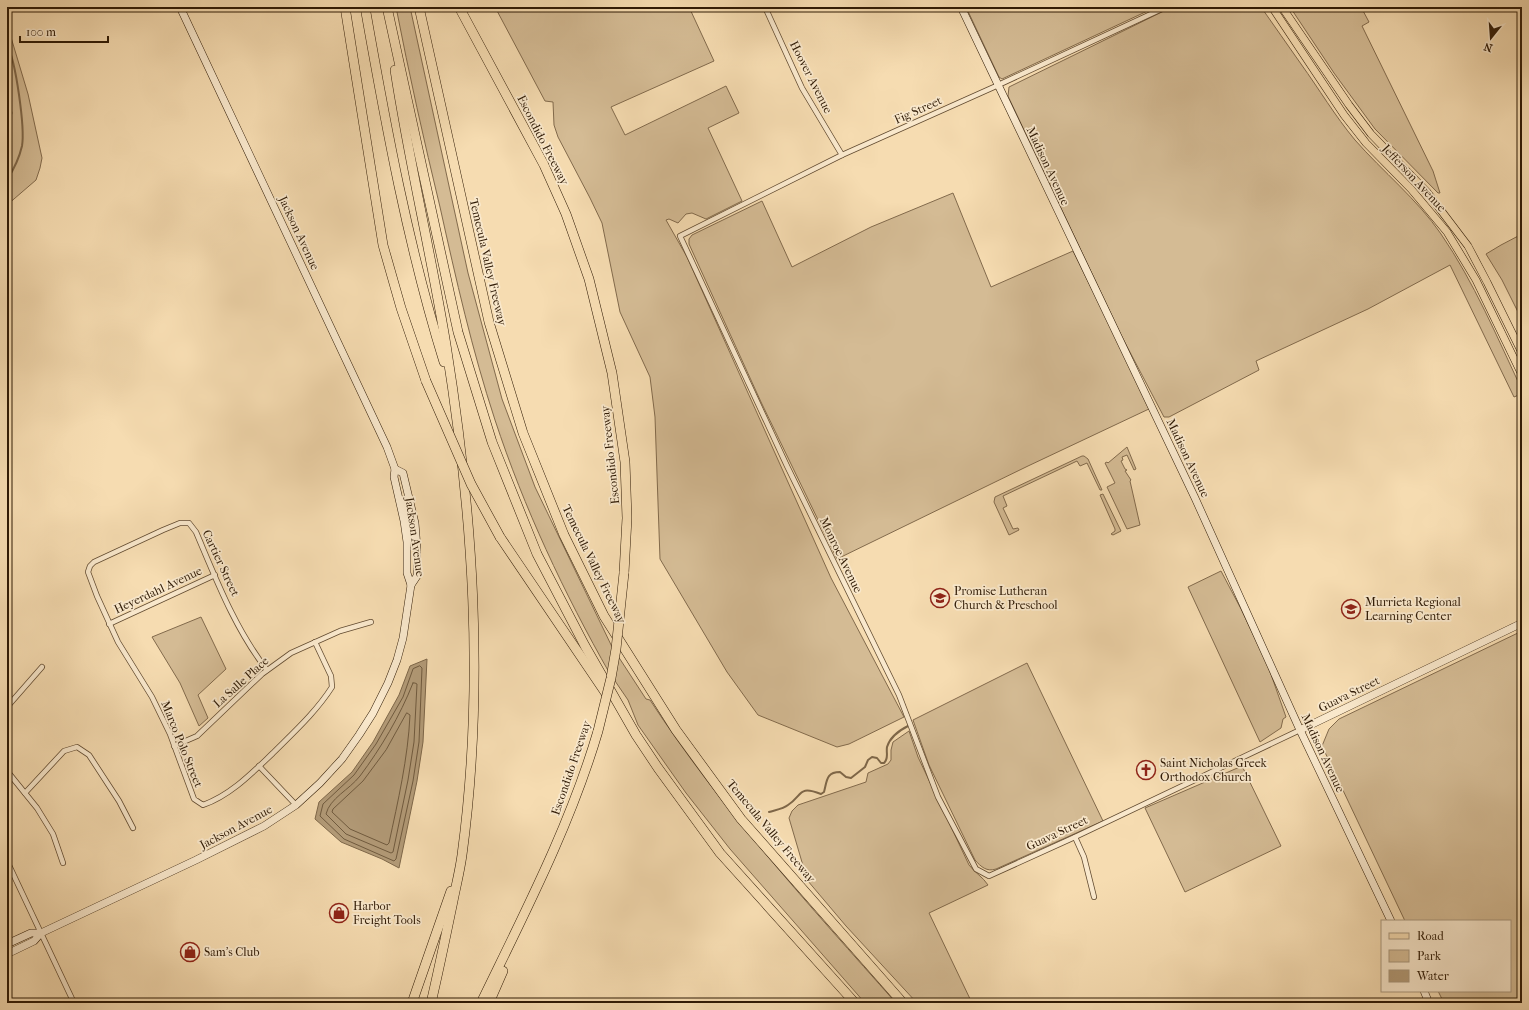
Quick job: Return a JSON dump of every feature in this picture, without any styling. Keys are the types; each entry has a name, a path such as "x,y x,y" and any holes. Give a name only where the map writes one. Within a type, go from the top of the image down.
{"highway":[{"path":"345,7 383,245 401,308 426,381 471,484 500,537 586,666 720,853 855,1003"},
{"path":"365,7 408,228 432,322 453,390"},
{"path":"387,7 458,332 492,442 537,554 585,646 636,735"},
{"path":"387,7 403,119 453,390 467,501 475,652 473,732 462,857 443,953 431,1003"},
{"name":"Temecula Valley Freeway","path":"419,7 488,322 523,433 564,536 604,616 676,730 741,819 903,1003"},
{"name":"Escondido Freeway","path":"459,7 544,165 566,214 589,279 612,373 625,462 627,518 624,573 616,649 611,678 598,731 566,822 531,900 481,1003"},
{"path":"412,1003 462,857"},
{"path":"490,1003 531,900"}],"main road":[{"name":"Jackson Avenue","path":"180,7 387,447 395,469 394,477 400,500 407,542 407,573 411,585"},
{"name":"Madison Avenue","path":"961,7 1195,498 1300,730 1390,920"},
{"name":"Jefferson Avenue","path":"1272,7 1344,115 1366,143 1421,200 1447,232 1476,280 1522,375"},
{"name":"Jefferson Avenue","path":"1282,7 1353,111 1371,134 1427,192 1468,246 1488,282 1522,353"},
{"name":"Jackson Avenue","path":"7,954 34,941 41,933 251,834 296,804 320,783 342,759 374,713 388,683 403,638 411,585 417,576 415,523 410,498 403,473 395,469"},
{"path":"400,500 405,503 407,507 412,552 417,560"},
{"name":"Guava Street","path":"1300,730 1522,623"},
{"name":"Jackson Avenue","path":"7,944 31,933 41,933"},
{"path":"1424,992 1429,1003"}],"street":[{"name":"Hoover Avenue","path":"766,7 802,88 842,155"},
{"name":"Fig Street","path":"680,236 842,155 1166,7"},
{"name":"Monroe Avenue","path":"680,236 787,466 899,696 938,796 976,869 989,876"},
{"name":"Cartier Street","path":"88,572 90,566 94,562 180,523 188,523 196,532 243,634 254,653 267,670"},
{"name":"Marco Polo Street","path":"88,572 96,596 118,642 152,697 170,734 194,799 203,805 216,801 259,766 299,728 322,702 332,687 331,676 315,642"},
{"name":"Heyerdahl Avenue","path":"110,624 215,574"},
{"name":"La Salle Place","path":"174,746 197,736 267,670 291,653 340,631 371,622"},
{"path":"7,707 42,667"},
{"name":"Guava Street","path":"989,876 1075,837 1300,730"},
{"path":"25,793 64,751 77,747 89,754 119,801 133,828"},
{"path":"259,766 296,804"},
{"path":"7,771 9,777 37,808 53,834 63,863"},
{"path":"1075,837 1084,856 1094,897"},
{"path":"7,861 74,1003"}],"green space":[{"path":"396,7 410,7 468,273 502,399 535,487 614,651 610,674 577,613 546,550 506,453 495,420 458,288"},
{"path":"495,7 689,7 714,61 611,107 625,135 726,86 739,113 708,128 742,201 706,219 692,213 686,214 678,223 669,219 666,220 687,257 831,578 904,717 849,744 837,747 758,715 727,672 660,559 655,417 650,377 620,312 602,223 558,137 554,125 553,102 545,101"},
{"path":"966,7 1156,7 1002,79 999,77"},
{"path":"1172,7 1261,7 1355,140 1411,197 1441,234 1475,290 1522,390 1521,394 1514,397 1450,265 1368,309 1256,361 1259,370 1169,417 1164,417 1121,335 1008,96 1009,87"},
{"path":"1290,7 1361,7 1369,22 1362,26 1433,171 1440,193 1438,193 1375,129 1334,73"},
{"path":"7,24 28,94 42,158 36,180 7,205 7,131 12,113 7,93"},
{"path":"953,193 991,287 1073,251 1151,408 837,559 761,402 689,244 689,239 692,235 762,201 792,267 871,227"},
{"path":"1522,234 1522,320 1502,280 1486,254"},
{"path":"1127,447 1136,469 1134,470 1127,455 1122,457 1123,460 1121,461 1131,480 1140,525 1127,529 1107,487 1115,483 1105,463 1108,463"},
{"path":"1082,456 1088,459 1102,490 1100,490 1087,463 1080,466 1077,461 1003,496 1007,506 1003,508 1013,529 1018,528 1019,530 1009,535 994,502 995,497"},
{"path":"1103,494 1121,531 1113,535 1111,534 1115,531 1115,529 1100,495"},
{"path":"1221,571 1268,666 1286,717 1283,719 1281,728 1260,742 1188,587"},
{"path":"201,617 226,669 198,695 208,718 199,726 180,683 152,637"},
{"path":"1522,631 1522,1003 1444,1003 1438,992 1511,992 1511,920 1405,920 1322,746 1329,729 1339,719"},
{"path":"616,653 646,699 650,700 706,780 736,818 799,893 896,1003 865,1003 730,849 686,793 638,725 628,700 613,678"},
{"path":"1027,663 1103,821 996,869 990,870 982,867 975,860 929,765 913,720"},
{"path":"909,731 918,757 969,865 988,885 929,913 972,1003 917,1003 846,926 802,874 804,869 789,818 792,811 798,805 866,782 868,773 888,764 891,760 893,742"},
{"path":"1242,766 1281,846 1185,892 1145,808"}],"water":[{"path":"427,659 423,742 417,781 399,868 382,859 341,842 315,819 319,802 352,772 373,742 399,695 410,666"}],"waterway":[{"path":"7,45 14,65 21,110 23,137 19,155 7,180"},
{"path":"769,812 786,806 804,791 814,791 821,794 824,792 828,778 835,772 840,772 846,777 851,778 865,767 868,760 872,757 877,758 881,763 884,763 887,758 888,743 893,737 908,726"}],"place":[{"name":"Promise Lutheran Church & Preschool","path":"940,598"},
{"name":"Murrieta Regional Learning Center","path":"1351,609"},
{"name":"Saint Nicholas Greek Orthodox Church","path":"1146,770"},
{"name":"Harbor Freight Tools","path":"339,913"},
{"name":"Sam's Club","path":"190,952"}]}
